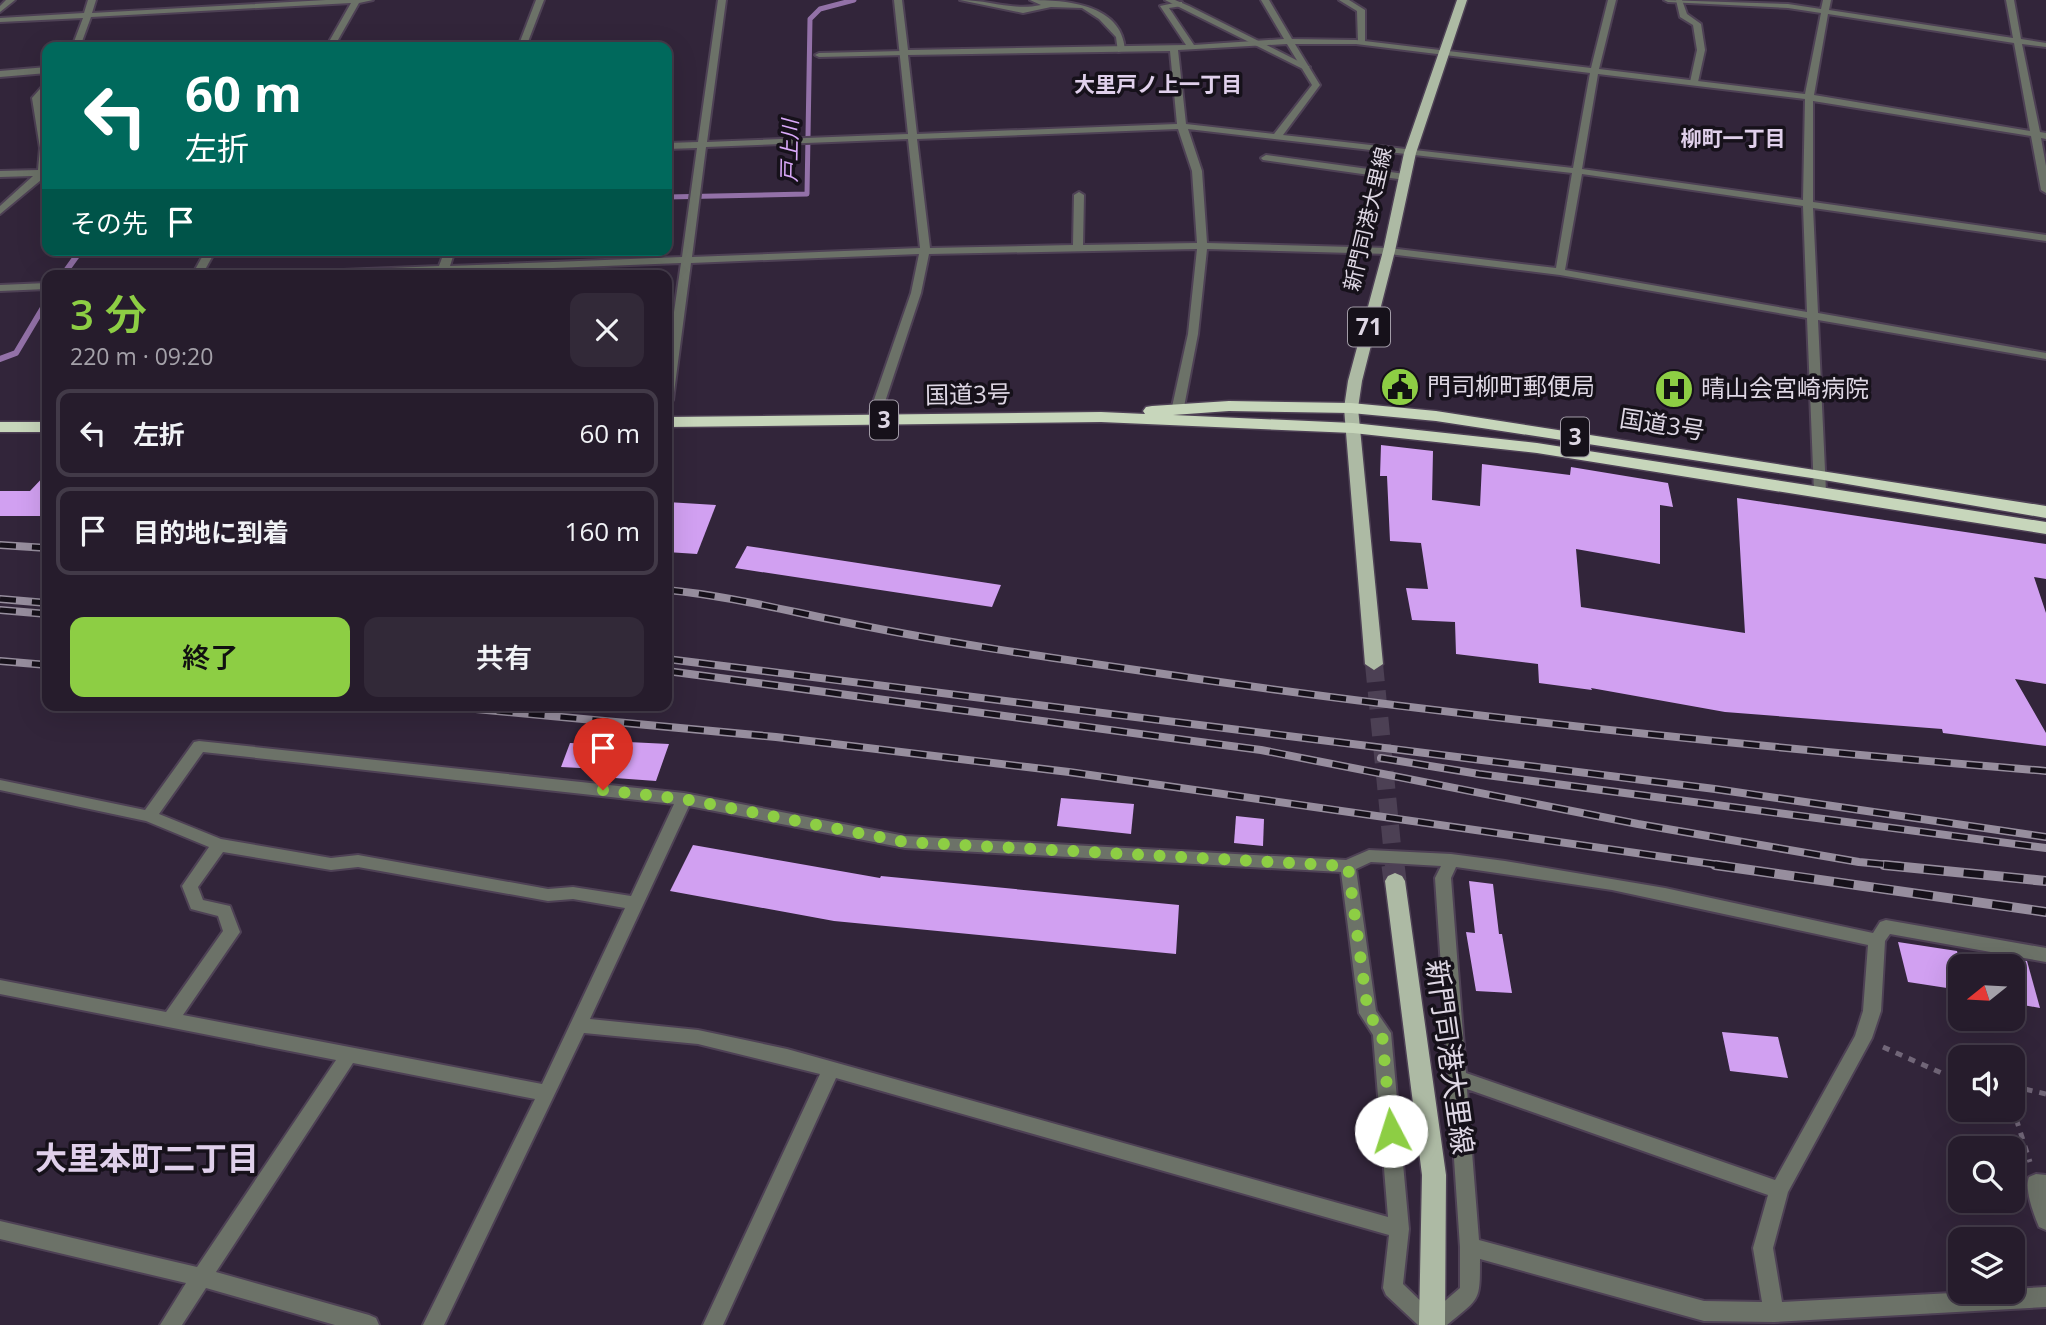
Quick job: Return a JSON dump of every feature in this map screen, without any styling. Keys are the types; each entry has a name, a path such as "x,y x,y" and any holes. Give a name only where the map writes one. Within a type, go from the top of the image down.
{"highway":[{"name":"国道3号","path":"1101,418 1178,407 1351,408 1436,416 1819,483 2046,527"},
{"name":"国道3号","path":"672,422 1101,418 1353,428 1536,448 2046,512"},
{"path":"0,427 42,427"}],"main road":[{"name":"新門司港大里線","path":"1374,664 1351,408 1354,381 1389,251 1410,153 1462,0"},
{"name":"新門司港大里線","path":"1395,881 1434,1175 1432,1325"}],"street":[{"path":"0,10 11,0"},
{"path":"80,42 86,33 87,15 92,0"},
{"path":"333,42 357,0"},
{"path":"0,20 369,0"},
{"path":"524,42 540,0"},
{"path":"672,363 722,0"},
{"path":"873,420 916,292 925,251 898,0"},
{"path":"964,0 1023,11 1048,6 1081,5 1103,18 1120,36 1121,50"},
{"path":"1034,0 1048,6"},
{"path":"1169,0 1306,67"},
{"path":"1265,0 1315,85 1278,135"},
{"path":"1343,0 1361,10 1362,42"},
{"path":"1560,272 1595,69 1612,0"},
{"path":"1668,0 1826,6 2046,45"},
{"path":"2010,0 2046,190"},
{"path":"1679,1 1683,15 1697,24 1701,50 1694,82"},
{"path":"1180,4 1164,6 1192,48"},
{"path":"1819,483 1815,318 1808,204 1809,97 1826,6"},
{"path":"819,55 1192,48 1289,41 1362,42 1809,97 2046,135"},
{"path":"1174,48 1182,127 1198,170 1202,246 1193,334 1178,407"},
{"path":"0,74 42,70"},
{"path":"42,90 36,98 42,128"},
{"path":"672,146 1182,127 1278,135 1410,153 1578,171 2046,238"},
{"path":"1266,158 1405,177"},
{"path":"0,174 42,173"},
{"path":"0,211 42,175"},
{"path":"1077,247 1079,195"},
{"path":"463,270 686,259 1077,247 1202,246 1389,251 1560,272 2046,356"},
{"path":"0,288 42,286"},
{"path":"149,816 199,746 684,799 905,842 1348,866 1369,856 1451,860 1564,874 1700,900 1877,940"},
{"path":"0,785 149,816 219,845 331,864 358,861 548,895 573,893 636,903"},
{"path":"433,1325 547,1093 684,799"},
{"path":"170,1020 232,932 224,911 197,905 190,886 219,845"},
{"path":"1348,866 1368,1013 1382,1033 1399,1228 1393,1287 1432,1325 1470,1293 1470,1247 1443,878 1451,860"},
{"path":"1774,1312 1763,1248 1779,1190 1863,1038 1872,1011 1877,940 1886,927 2046,955"},
{"path":"0,986 547,1093"},
{"path":"579,1025 698,1037 787,1057 1399,1228"},
{"path":"170,1325 349,1055"},
{"path":"713,1325 830,1071"},
{"path":"1456,1077 1779,1190"},
{"path":"2041,1183 2046,1221"},
{"path":"0,1230 203,1278 369,1325"},
{"path":"1470,1247 1704,1311 1774,1312 2046,1297"}],"path":[{"path":"1863,1038 1948,1075"},
{"path":"2025,1089 2046,1094"},
{"path":"2018,1122 2041,1183"}],"building":[{"path":"1381,445 1433,451 1432,500 1480,506 1482,464 1570,475 1571,467 1668,483 1673,507 1660,505 1660,564 1576,549 1581,607 1745,633 1737,498 2046,544 2046,579 2034,577 2046,613 2046,684 2015,679 2046,733 2046,746 1943,733 1942,729 1725,712 1591,688 1592,690 1539,683 1538,664 1456,654 1455,622 1412,620 1406,588 1428,589 1421,543 1390,541 1387,476 1380,476"},
{"path":"42,478 42,516 0,516 0,491 30,491"},
{"path":"672,502 716,505 697,554 672,552"},
{"path":"747,546 1001,585 992,607 735,568"},
{"path":"628,742 669,744 656,781 615,778 618,770 561,767 570,743 627,745"},
{"path":"1061,798 1134,804 1131,834 1057,826"},
{"path":"1236,816 1264,819 1263,846 1234,843"},
{"path":"693,845 880,878 1179,905 1176,954 834,921 670,891"},
{"path":"1469,881 1493,884 1499,934 1502,934 1512,993 1476,991 1466,932 1475,933"},
{"path":"1898,942 1957,951 1958,954 1948,954 1948,988 1908,982"},
{"path":"2025,961 2027,961 2040,1008 2025,1005"},
{"path":"1722,1032 1778,1037 1788,1078 1730,1071"}],"waterway":[{"name":"戸上川","path":"672,197 807,194 810,19 820,9 854,0"},
{"name":"戸上川","path":"67,270 77,256"},
{"name":"戸上川","path":"0,359 16,353 42,309"}],"tunnel":[{"path":"1374,664 1394,866"},
{"path":"1393,865 1395,881"}],"railway":[{"path":"0,545 42,548"},
{"path":"672,591 994,649 1357,700 1701,740 2046,771"},
{"path":"0,599 42,603"},
{"path":"0,610 42,614"},
{"path":"672,660 1715,789 2046,837"},
{"path":"0,661 42,665"},
{"path":"672,672 1261,750 1638,824 1859,862 1901,866"},
{"path":"497,711 776,737 1069,772 1727,866"},
{"path":"1381,758 1479,774 2046,848"},
{"path":"1715,865 2046,912"},
{"path":"1884,865 2046,881"}],"place":[{"name":"門司柳町郵便局","path":"1400,387"},
{"name":"晴山会宮崎病院","path":"1674,389"}],"district":[{"name":"大里戸ノ上一丁目","path":"1158,85"},
{"name":"柳町一丁目","path":"1733,139"},
{"name":"大里本町二丁目","path":"147,1159"}],"route":[{"path":"603,790 684,799 905,842 1348,866 1368,1013 1382,1033 1391,1131"}]}
